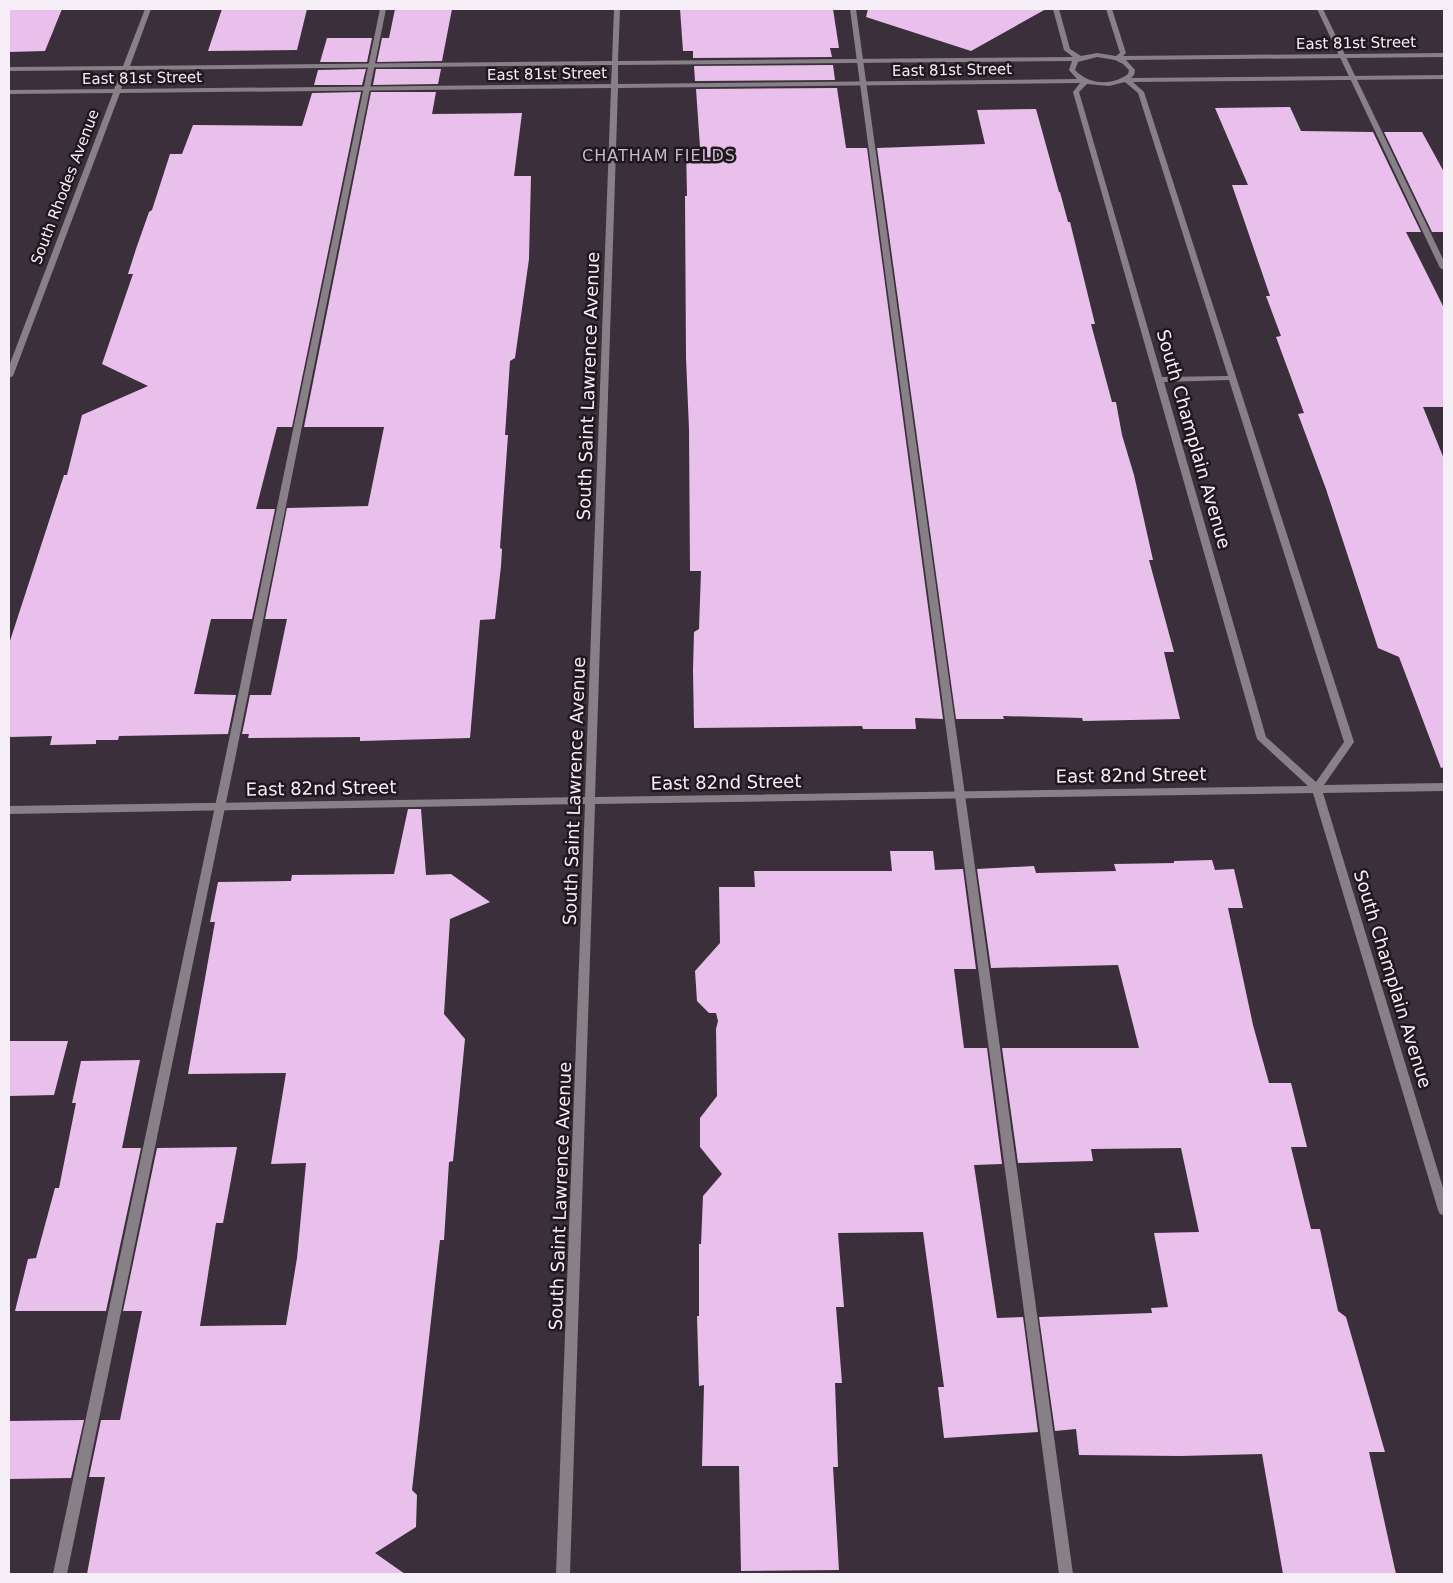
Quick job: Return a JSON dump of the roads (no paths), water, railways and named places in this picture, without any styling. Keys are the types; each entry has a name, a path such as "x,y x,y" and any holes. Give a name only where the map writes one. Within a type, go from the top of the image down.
{"street":[{"name":"South Rhodes Avenue","path":"9,376 148,9"},
{"path":"60,1574 383,9"},
{"name":"South Saint Lawrence Avenue","path":"563,1574 618,9"},
{"path":"853,9 1066,1574"},
{"path":"1056,9 1068,50 1080,59 1072,65 1072,70 1086,81"},
{"path":"1109,9 1123,53 1117,58 1125,62 1132,70 1127,80 1141,92 1349,742 1316,788"},
{"path":"1320,9 1444,268"},
{"name":"East 81st Street","path":"9,69 1080,59 1098,55 1117,58 1444,55"},
{"name":"East 81st Street","path":"9,92 1086,81 1104,85 1127,80 1444,77"},
{"name":"South Champlain Avenue","path":"1086,81 1076,92 1262,739 1316,788 1444,1210"},
{"path":"1159,380 1232,378"},
{"name":"East 82nd Street","path":"9,810 1444,786"}],"district":[{"name":"CHATHAM FIELDS","path":"659,155"}]}
